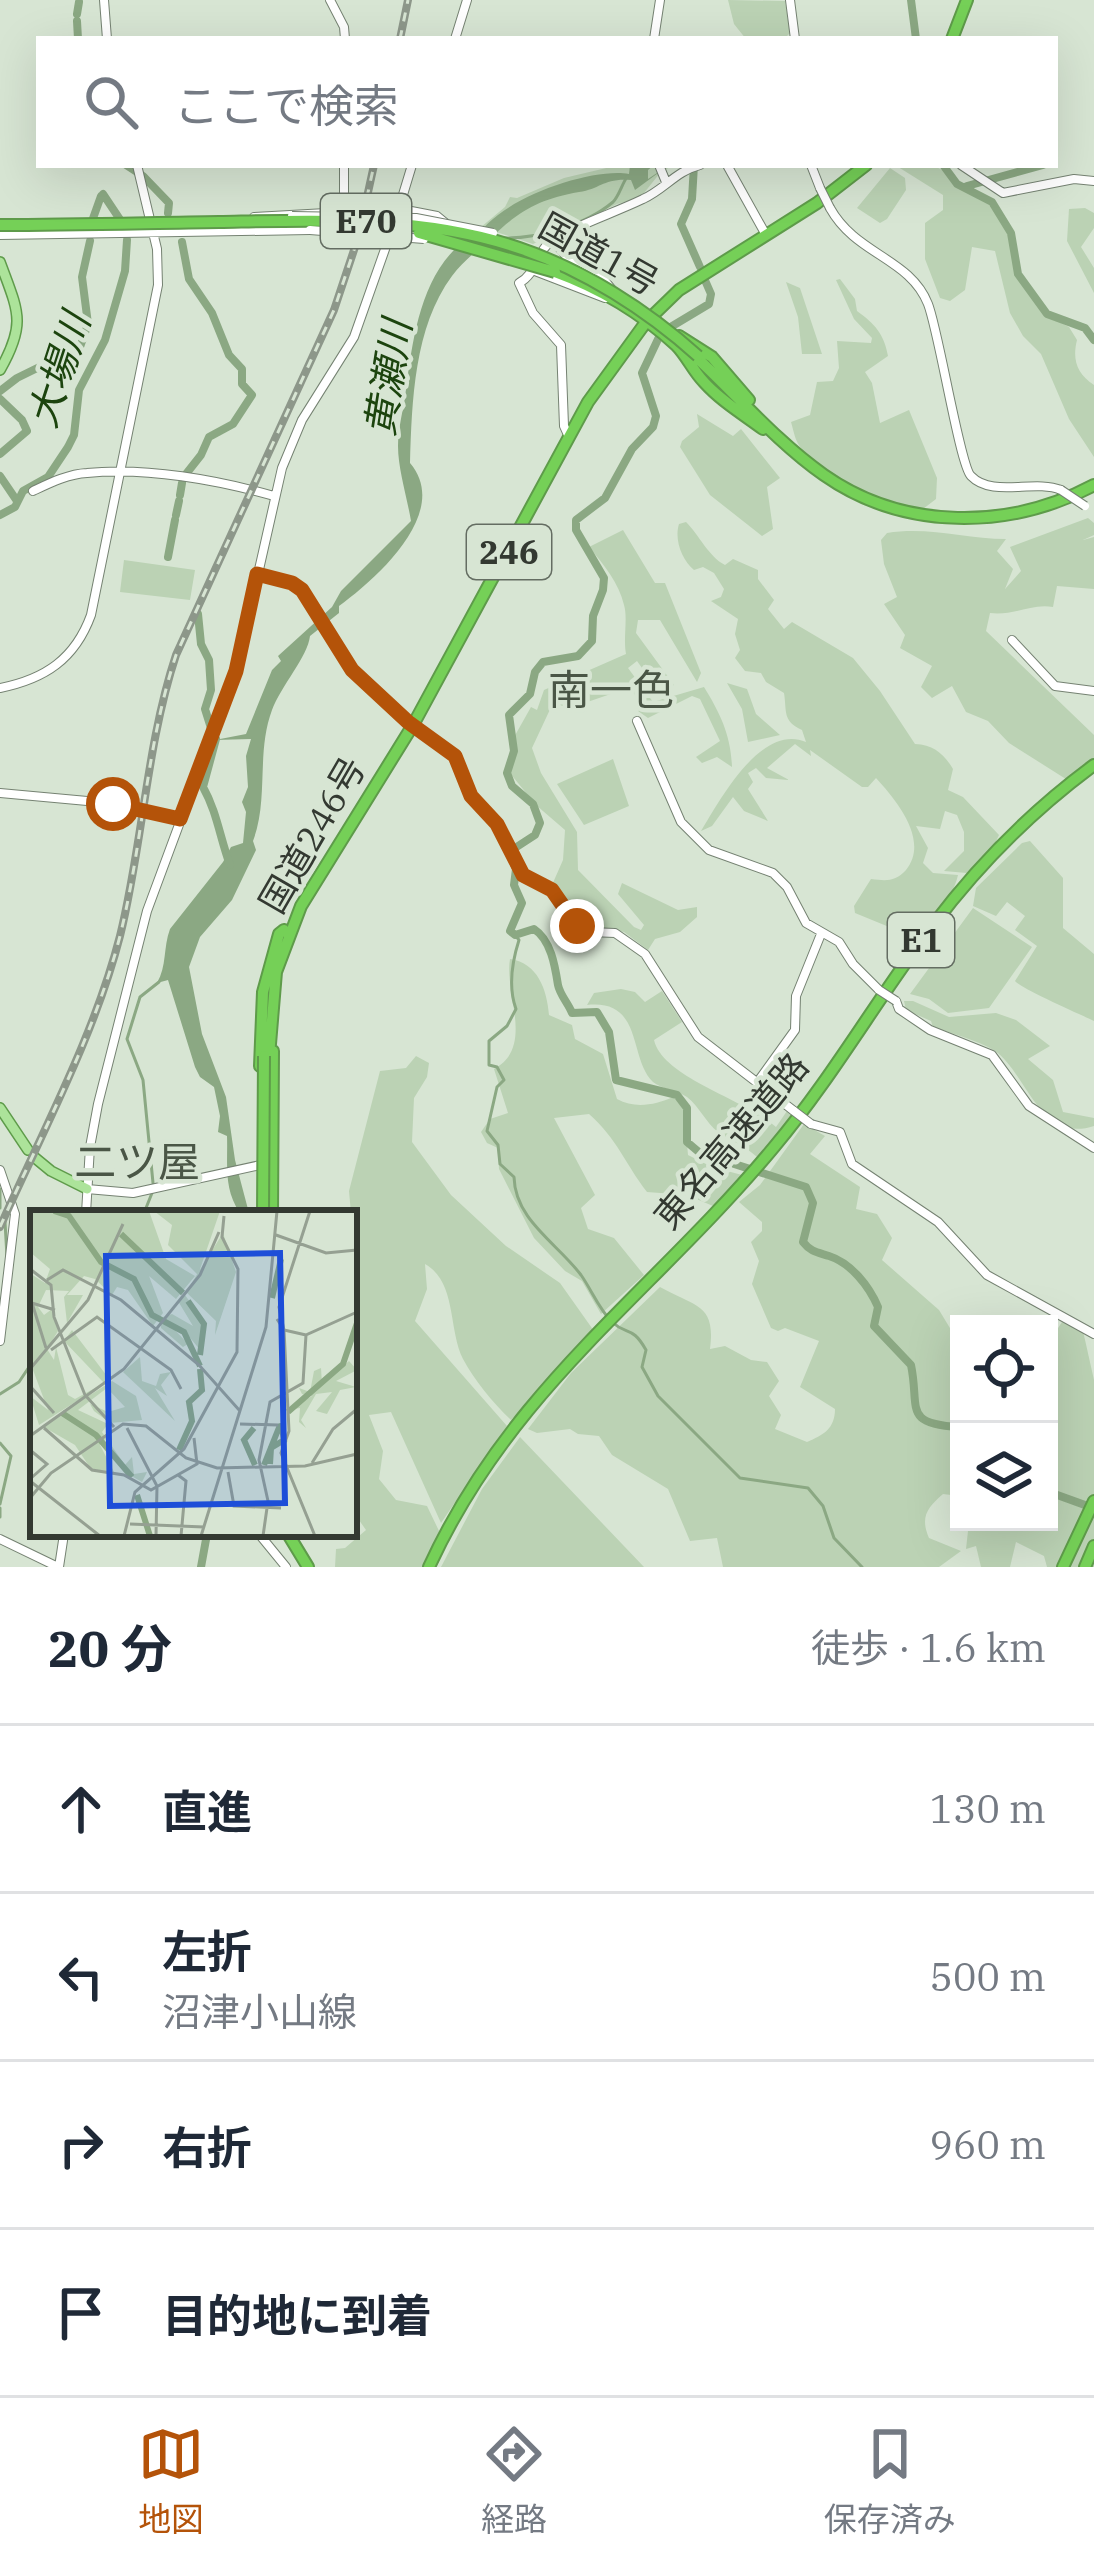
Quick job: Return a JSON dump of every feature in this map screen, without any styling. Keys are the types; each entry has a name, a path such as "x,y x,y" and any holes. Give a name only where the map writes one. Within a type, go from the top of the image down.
{"highway":[{"path":"955,36 969,0"},
{"name":"国道246号","path":"267,1056 281,952 301,906 411,724 588,402 646,318 702,271 858,168"},
{"name":"国道1号","path":"320,220 420,222 493,233 616,298 672,337"},
{"name":"E70","path":"0,229 320,220 418,226 519,248 611,292 697,356 818,471 860,496 890,507 964,519 1032,511 1094,483"},
{"name":"国道1号","path":"380,227 465,242 558,267"},
{"name":"E70","path":"0,229 380,227 488,243 558,266 657,324 844,485 891,505 965,517 1006,514 1051,503 1094,483"},
{"path":"672,337 712,357 764,419"},
{"path":"672,337 720,398 818,471"},
{"name":"国道246号","path":"267,1210 267,996 284,930 411,724"},
{"name":"東名高速道路","path":"433,1567 482,1470 531,1403 741,1191 781,1144 950,903 1012,834 1094,768"},
{"path":"267,1210 263,992 266,970 284,930"},
{"path":"266,1164 281,952"},
{"path":"1063,1567 1094,1502"},
{"path":"288,1538 305,1567"},
{"path":"1085,1567 1094,1546"}],"main road":[{"path":"0,262 19,316 18,334 0,370"},
{"path":"0,1108 31,1154 51,1171 87,1189"}],"street":[{"path":"104,0 107,36"},
{"path":"330,0 345,36"},
{"path":"455,36 467,0"},
{"path":"654,36 660,0"},
{"path":"790,0 795,36"},
{"path":"0,688 51,670 79,641 92,610 158,285 153,229 138,168"},
{"path":"0,229 344,235 344,168"},
{"path":"86,1210 98,1104 146,911 236,671 274,496 291,442 354,337 411,168"},
{"path":"729,168 765,233"},
{"path":"812,168 845,232 906,273 926,300 964,465 971,476 987,485 1045,485 1061,490 1094,514"},
{"path":"966,168 1004,194 1074,179 1094,181"},
{"path":"568,436 562,345 533,313 519,284 534,271 540,254 553,240 645,199 663,174"},
{"path":"344,198 437,216 465,242 486,252 616,298"},
{"path":"224,223 286,212 344,212"},
{"path":"153,229 320,214 416,218 493,233"},
{"path":"259,231 310,230 465,242"},
{"path":"553,240 571,262 605,280 616,298"},
{"path":"33,491 69,476 120,473 220,481 274,496"},
{"path":"257,574 297,586 352,670 411,724 455,756 471,796 497,824 523,875 552,890 577,926 615,933 645,954 698,1037 812,1124 840,1132 852,1164 938,1222 986,1275 1094,1334"},
{"path":"1012,640 1054,686 1094,691"},
{"path":"637,721 681,822 692,836 718,855 773,874 787,887 800,917 839,942 853,964 896,1001 899,1009 930,1030 992,1055 1029,1106 1094,1148"},
{"path":"0,793 113,804 180,819"},
{"path":"759,1080 795,1030 796,996 821,934"},
{"path":"87,1189 153,1190 266,1164"},
{"path":"0,1170 15,1214 0,1342"},
{"path":"0,1539 58,1567 63,1537"},
{"path":"261,1537 286,1567"}],"shaded area":[{"path":"728,0 785,1 790,33 744,36 734,24"},
{"path":"606,168 668,168 640,198 533,244 481,227 510,197"},
{"path":"630,168 650,168 648,179 665,168 635,190 631,180 614,181 531,207 452,276 430,318 418,365 410,463 421,482 416,523 389,562 310,636 272,710 253,841 256,850 232,900 200,937 189,967 202,1034 226,1097 248,1210 238,1210 229,1185 227,1136 218,1132 214,1087 195,1067 168,980 157,983 170,929 231,847 243,843 246,812 242,802 248,787 246,756 251,739 215,740 246,734 272,670 281,661 278,656 332,607 341,591 411,521 399,464 399,432 417,326 441,266 454,250 470,237 475,242 484,227 520,201 590,176 629,174"},
{"path":"890,168 905,178 906,190 880,223 857,208"},
{"path":"900,168 938,168 956,186 990,204 1013,242 1015,272 1046,315 1069,327 1077,340 1077,366 1094,385 1094,457 1069,419 1041,354 1010,313 995,251 972,247 965,290 950,301 940,298 925,259 925,223 943,210 943,195"},
{"path":"1069,209 1094,213 1094,228 1081,247 1094,268 1094,293 1067,241"},
{"path":"836,280 855,299 857,311 878,330 886,348 888,356 865,372 872,383 880,423 909,410 937,478 936,499 923,509 874,496 842,480 813,460 795,437 791,422 810,415 817,382 833,381 839,368 837,341 871,343 872,338 854,319"},
{"path":"786,282 800,288 822,354 802,354 798,317"},
{"path":"697,414 733,436 741,429 780,478 767,487 773,529 762,536 710,495 680,447 699,427"},
{"path":"1088,518 1094,523 1094,535 1083,540 1094,537 1094,589 1057,586 1053,607 990,613 986,631 1094,735 1094,762 1069,781 1009,743 988,721 966,712 952,686 932,698 921,687 932,666 900,648 905,635 884,604 897,597 881,540 887,533 917,531 1006,539 997,551 1013,569 1005,589 1021,571 1010,547"},
{"path":"686,522 725,565 733,559 758,570 758,579 774,600 768,609 784,629 792,622 853,658 915,744 933,748 950,764 948,790 963,797 999,835 993,848 967,873 944,871 964,851 964,832 957,815 945,811 940,829 916,826 928,848 923,863 933,873 958,875 945,904 913,935 905,939 894,929 855,913 854,906 871,879 898,877 906,870 914,846 908,821 876,778 862,787 795,744 767,768 789,780 766,778 756,768 748,773 753,782 748,789 768,821 744,811 733,797 712,826 701,831 731,784 758,754 789,739 806,742 802,730 788,719 784,693 761,673 745,671 735,658 740,650 735,634 738,619 711,601 721,597 724,589 714,573 703,567 694,570 683,555 678,530"},
{"path":"623,530 655,583 665,583 701,673 697,682 660,620 638,620 636,633 674,685 660,693 637,661 628,668 653,702 704,687 724,725 732,767 717,757 702,763 696,757 720,741 700,699 692,696 648,718 638,711 631,687 570,708 553,703 532,748 541,773 577,832 578,870 634,927 641,930 644,925 618,894 622,883 678,910 697,907 697,917 680,932 655,939 648,950 624,932 579,924 564,896 552,885 563,860 565,830 509,772 513,739 531,707 537,710 544,690 626,654 622,597 589,547"},
{"path":"124,560 195,570 190,600 120,592"},
{"path":"727,683 747,689 756,714 780,735 748,742 742,709"},
{"path":"613,759 629,806 584,825 557,784"},
{"path":"1030,841 1063,878 1063,928 1094,954 1094,1021 1015,981 1037,946 1015,930 1025,916 1007,902 996,916 973,906 976,888 1022,843"},
{"path":"973,908 1032,947 989,1008 948,1013 929,999 910,994"},
{"path":"510,959 528,966 539,979 549,1015 572,1025 575,1039 603,1054 617,1099 645,1105 673,1097 684,1109 688,1155 742,1175 713,1206 687,1195 647,1192 589,1114 554,1118 595,1195 581,1208 588,1229 614,1238 644,1275 601,1314 582,1281 565,1271 534,1238 499,1169 498,1148 487,1143 481,1132 490,1119 508,1113 494,1069 513,1047"},
{"path":"662,991 682,1022 654,1040 672,1066 776,1127 787,1111 796,1116 757,1157 718,1132 687,1097 653,1082 618,1011 587,1005 594,993 635,992 645,1002"},
{"path":"904,1001 949,1017 996,1013 1016,1020 1050,1046 1028,1059 1053,1080 1063,1112 1094,1118 1094,1126 1060,1125 1047,1116 995,1051 933,1027 931,1021 906,1010"},
{"path":"416,1056 429,1063 427,1077 414,1098 412,1142 451,1195 506,1246 560,1283 594,1331 511,1420 463,1359 447,1294 425,1264 427,1289 415,1321 507,1426 441,1523 391,1412 369,1415 383,1451 379,1479 396,1500 427,1506 440,1533 424,1567 335,1567 336,1549 345,1548 366,1530 357,1517 357,1210 351,1210 349,1191 380,1071 406,1068"},
{"path":"804,1124 825,1136 810,1154 860,1187 856,1209 877,1214 892,1238 882,1260 939,1310 950,1328 950,1495 943,1494 929,1509 925,1524 929,1538 961,1551 939,1567 723,1567 717,1538 690,1541 668,1489 612,1455 599,1436 570,1429 537,1433 528,1429 571,1373 660,1287 706,1314 710,1349 725,1346 751,1360 767,1362 779,1381 769,1396 781,1415 775,1429 807,1442 827,1430 835,1409 800,1387 819,1341 785,1328 771,1328 752,1284 759,1261 751,1242 762,1231 762,1222 739,1202 760,1185"},
{"path":"1062,1322 1083,1331 1094,1380 1094,1567 1047,1567 1044,1556 1016,1542 1010,1567 981,1567 976,1546 966,1549 968,1531 1058,1531 1058,1328"},
{"path":"520,1437 644,1567 441,1567 482,1489"}],"waterway":[{"path":"911,0 916,36"},
{"path":"77,14 79,2"},
{"path":"77,21 78,36"},
{"path":"131,168 169,203 168,213"},
{"path":"694,168 692,199 681,224 700,267"},
{"path":"945,168 957,184 992,202 1011,233 1018,274 1047,314 1085,328 1094,340"},
{"path":"967,186 1032,168"},
{"path":"503,238 575,224 613,202 627,177"},
{"name":"大場川","path":"103,194 123,224"},
{"name":"大場川","path":"91,224 101,196"},
{"name":"大場川","path":"0,515 15,507 23,491 48,477 74,435 79,390 105,340 125,271 127,240"},
{"name":"大場川","path":"0,391 80,347 88,324 82,277 90,241"},
{"path":"182,242 189,279 212,313 229,355 242,369 242,384 252,395 233,424 209,437 186,474"},
{"path":"669,328 709,304 711,294 704,278"},
{"path":"515,848 535,835 540,823 533,804 512,786 507,773 514,751 509,715 530,694 535,672 543,662 578,656 592,641 593,616 604,578 576,530 576,520 605,498 632,449 653,427 656,416 642,373 660,335"},
{"name":"大場川","path":"0,399 27,431 0,454"},
{"name":"大場川","path":"0,476 17,501"},
{"path":"180,495 182,483"},
{"path":"176,515 179,501"},
{"path":"168,557 175,520"},
{"path":"198,614 201,644 209,660 211,690 205,709 211,728"},
{"path":"216,739 203,787 230,865"},
{"path":"513,862 514,885 522,903 510,931 515,935 534,929 540,934 572,1013 597,1012 609,1032 616,1080 677,1095 687,1108 687,1142 700,1153 806,1187 813,1203 803,1242 845,1264 870,1291 878,1307 874,1326 911,1365 917,1411 929,1422 950,1426"},
{"path":"515,935 519,940 512,983 516,1009 507,1026 489,1041 489,1065 497,1067 504,1080 497,1087 487,1131 498,1145 500,1164 514,1177 522,1206 581,1275 607,1317 641,1342 646,1350 642,1367 658,1396 740,1478 808,1488 823,1506 834,1538 862,1567"},
{"path":"153,1183 143,1080 127,1039 140,997 159,982"},
{"path":"0,1189 0,1208"},
{"path":"145,1210 152,1193"},
{"path":"5,1222 7,1257"},
{"path":"0,1394 19,1382 30,1366"},
{"path":"0,1443 11,1456 0,1504"},
{"path":"1058,1495 1093,1508"},
{"path":"0,1508 0,1517"},
{"name":"黄瀬川","path":"201,1567 206,1537"}],"railway":[{"path":"401,36 408,0"},
{"path":"0,1227 82,1047 109,974 176,655 334,310 358,238 373,168"}],"district":[{"name":"南一色","path":"611,690"},
{"name":"二ツ屋","path":"137,1162"}],"route":[{"path":"113,804 180,819 241,656 257,574 285,580 302,590 346,663 361,679 455,756 471,796 497,824 523,875 552,890 577,926"}]}
